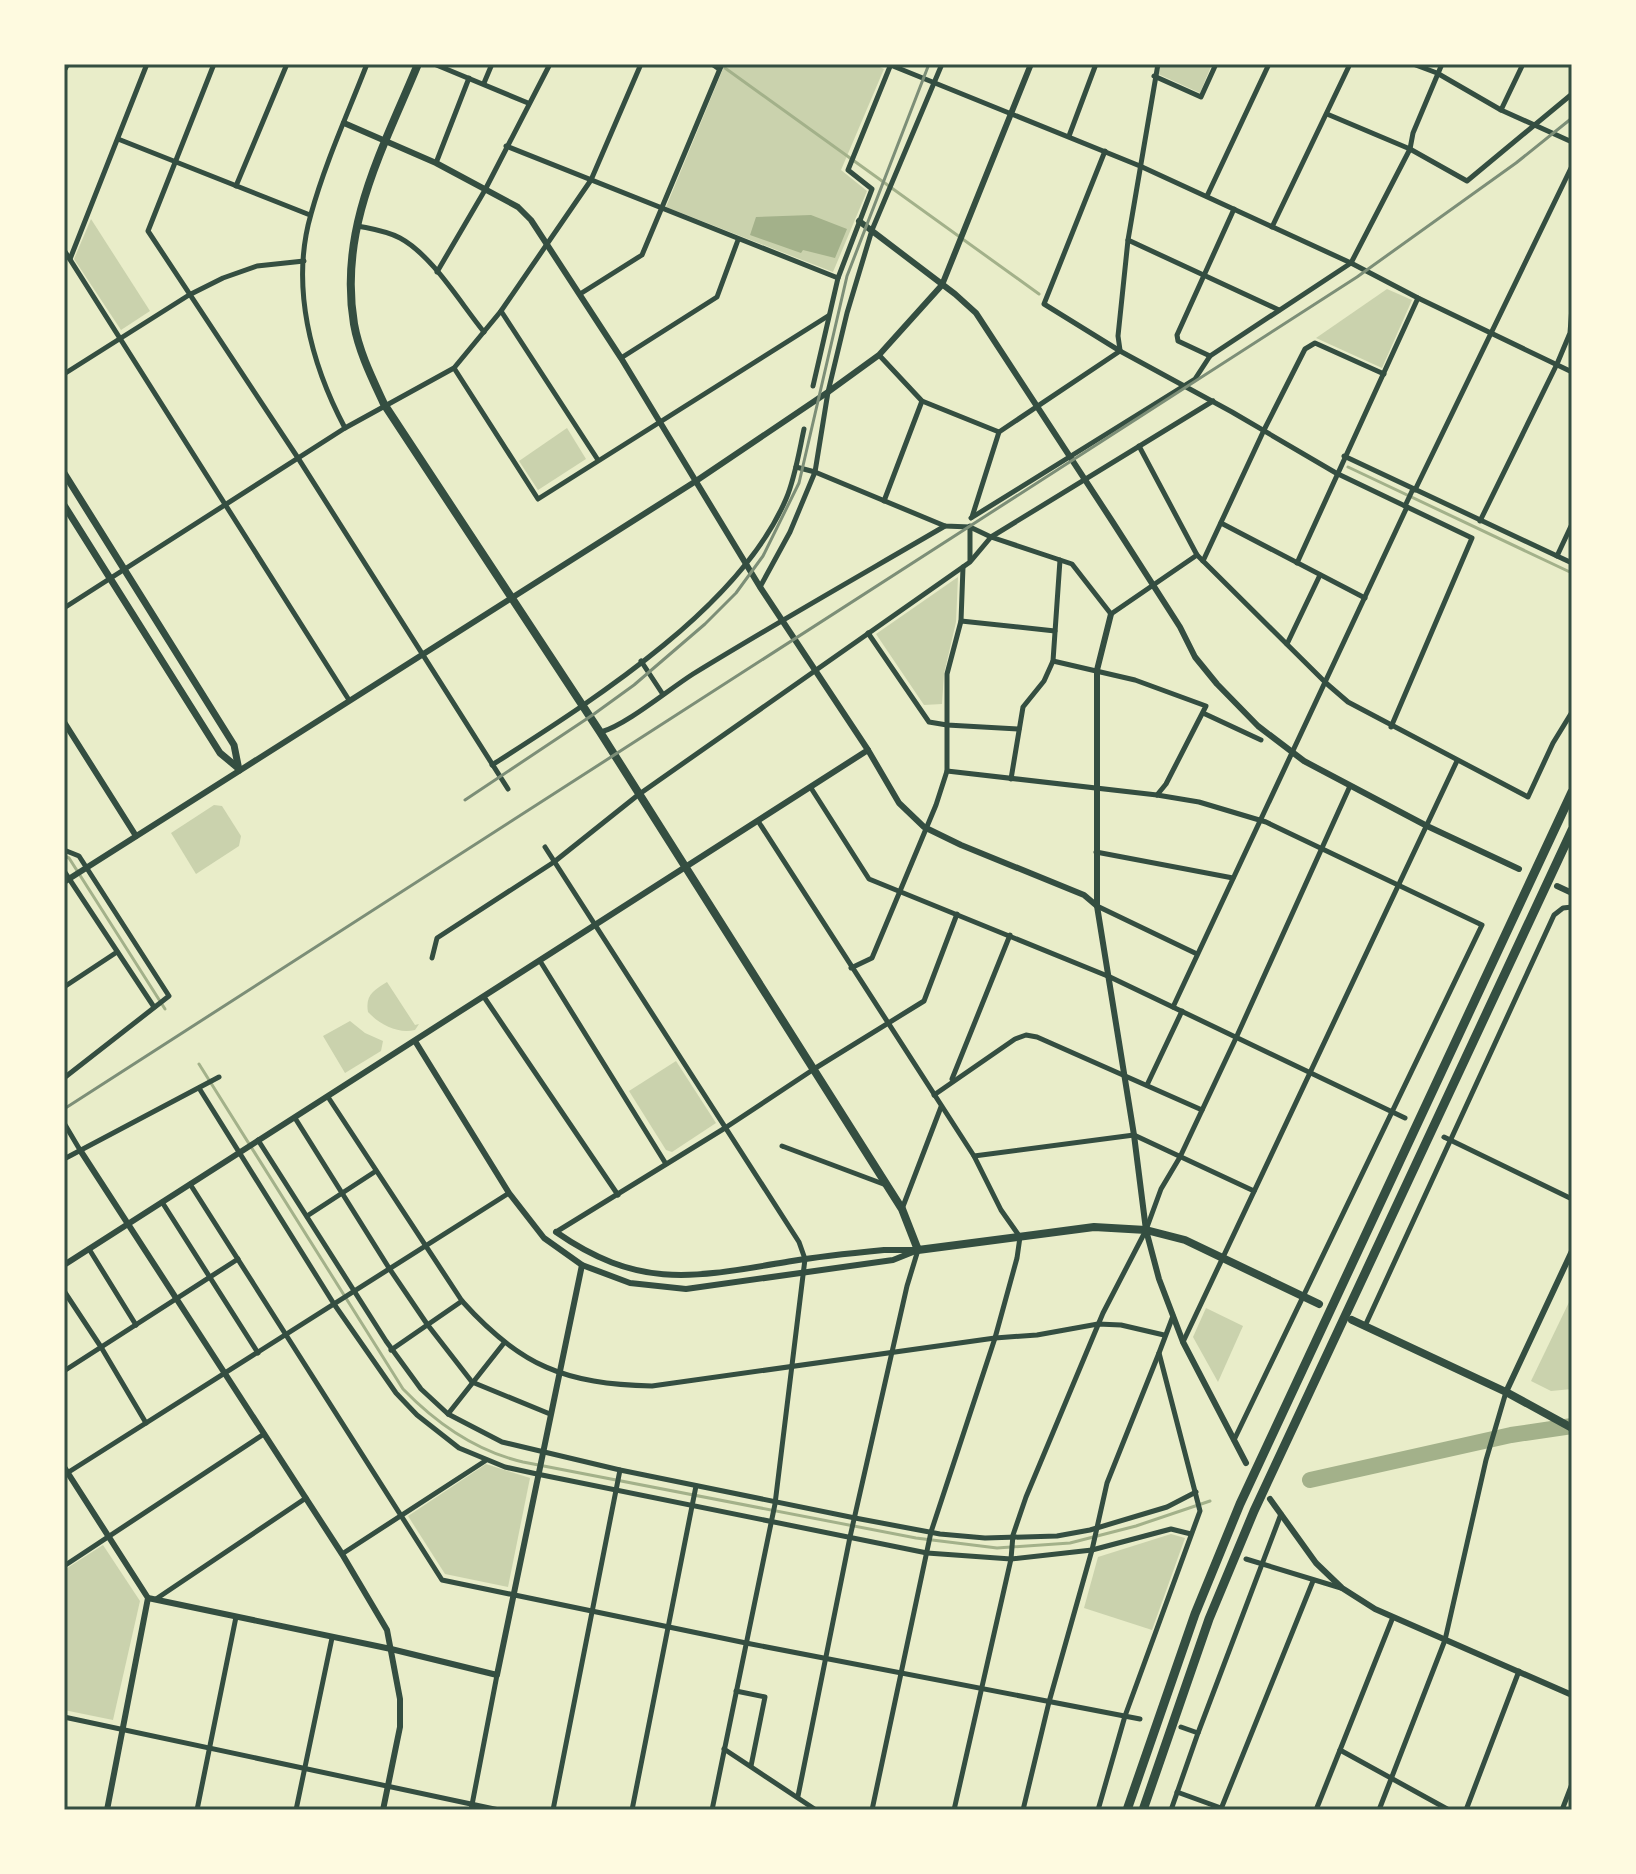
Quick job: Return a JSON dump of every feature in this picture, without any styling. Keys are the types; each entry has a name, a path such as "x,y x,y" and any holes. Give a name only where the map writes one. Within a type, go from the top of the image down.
{"highway":[{"path":"1127,1810 1195,1614 1240,1504 1572,792"},
{"path":"1143,1810 1209,1619 1254,1511 1572,830"}],"main road":[{"path":"418,64 356,225 351,282 354,324 367,366 384,404 581,708 600,732 888,1186 902,1209 918,1250 1094,1227 1146,1230 1185,1240 1319,1304"},
{"path":"64,473 234,745 239,770"},
{"path":"64,505 220,753 239,770"},
{"path":"1352,1320 1506,1392 1572,1428"}],"street":[{"path":"70,259 147,64"},
{"path":"214,64 148,231 298,458 508,789"},
{"path":"236,186 286,65 278,64"},
{"path":"345,428 331,402 310,342 304,261 310,215 367,64"},
{"path":"434,64 528,103"},
{"path":"484,83 492,64"},
{"path":"437,272 485,190 550,64"},
{"path":"64,608 384,404 454,368 501,311 591,180 641,64"},
{"path":"580,294 642,255 720,66 712,64"},
{"path":"813,386 838,278 872,189 848,170 890,64 1012,112 1207,196 1572,372"},
{"path":"760,587 790,532 815,472 828,392 872,230 942,64"},
{"path":"68,879 696,481 879,355 942,285 1031,64"},
{"path":"1069,136 1096,64"},
{"path":"1120,351 1118,336 1128,240 1158,64"},
{"path":"1154,76 1201,97 1216,64"},
{"path":"1207,196 1269,64"},
{"path":"1272,227 1350,64"},
{"path":"1413,64 1437,73 1501,110 1572,142"},
{"path":"971,518 1195,379 1210,356 1351,263 1410,149 1413,133 1442,64"},
{"path":"1501,110 1523,64"},
{"path":"436,163 469,77"},
{"path":"1327,114 1410,149 1467,181 1572,94"},
{"path":"344,123 436,163 518,207 531,220 621,358 760,587 868,750 899,803 924,827 1084,895 1097,906 1197,954"},
{"path":"117,139 310,215"},
{"path":"506,146 838,278"},
{"path":"1105,151 1044,304 1120,351 1336,473 1472,538 1391,727"},
{"path":"1173,1007 1413,490 1572,166"},
{"path":"1210,356 1178,341 1177,335 1234,209"},
{"path":"859,221 976,313 1180,627 1195,657 1258,726 1292,753 1350,786 1519,869"},
{"path":"356,225 390,233 404,240 437,272 484,332"},
{"path":"621,358 717,297 738,240"},
{"path":"1128,240 1280,310"},
{"path":"64,250 349,700"},
{"path":"64,374 189,295 223,278 257,266 304,261"},
{"path":"1297,563 1418,298"},
{"path":"1572,307 1572,342"},
{"path":"501,311 598,460"},
{"path":"454,368 538,499 828,316"},
{"path":"1480,521 1570,333"},
{"path":"1203,561 1305,349 1315,343 1384,374"},
{"path":"970,562 971,518 999,432 1120,351"},
{"path":"879,355 922,401 999,432"},
{"path":"884,501 922,401"},
{"path":"432,958 437,938 554,862 638,795 970,562 991,537 1213,401"},
{"path":"492,765 581,708 718,596 758,549 786,499 804,429"},
{"path":"1139,446 1197,555 1348,702 1528,797 1553,743 1572,712"},
{"path":"1344,456 1572,563"},
{"path":"796,467 945,526 970,527 1072,564 1111,614"},
{"path":"1221,523 1365,598"},
{"path":"1557,556 1572,524"},
{"path":"600,732 619,725 662,693 781,620 945,526"},
{"path":"1197,555 1111,614 1097,670 1097,906 1146,1230 1159,1279 1183,1342 1246,1463"},
{"path":"1011,779 1023,707 1044,681 1053,661 1060,560"},
{"path":"851,968 872,958 924,827 936,805 947,771 947,674 961,621 963,567"},
{"path":"1287,644 1320,575"},
{"path":"961,621 1055,631"},
{"path":"868,633 929,722 1019,729"},
{"path":"641,661 662,693"},
{"path":"1053,661 1135,680 1206,706 1157,795"},
{"path":"1203,713 1261,740"},
{"path":"64,722 136,836"},
{"path":"64,1265 868,750"},
{"path":"1183,1342 1457,761"},
{"path":"947,771 1199,802 1259,820 1482,925 1234,1440"},
{"path":"954,1810 1011,1555 1012,1538 1098,1324 1236,1038 1350,786"},
{"path":"811,788 869,879 1110,977 1405,1118"},
{"path":"758,821 974,1156 1001,1210 1020,1237 995,1338 931,1534 872,1810"},
{"path":"545,847 799,1242 805,1259 775,1502 712,1810"},
{"path":"64,850 79,856 84,869 169,996 64,1078"},
{"path":"1096,852 1233,878"},
{"path":"64,871 155,1006"},
{"path":"1557,886 1572,893"},
{"path":"1365,1326 1447,1139 1554,915 1563,908 1572,907"},
{"path":"918,1250 884,1250 805,1259 696,1276 657,1275 616,1265 579,1248 556,1232 924,1001 957,914"},
{"path":"952,1080 1010,935"},
{"path":"64,987 117,952"},
{"path":"540,961 666,1164"},
{"path":"484,997 618,1195"},
{"path":"1147,1085 1182,1011"},
{"path":"934,1095 952,1080 1026,1035 1037,1037 1202,1110"},
{"path":"415,1041 509,1193 544,1238 582,1265 630,1283 686,1289 893,1260 918,1250"},
{"path":"64,1159 217,1078"},
{"path":"199,1088 243,1150 396,1393 417,1415 459,1448 486,1460 537,1472 928,1550 1011,1555 1093,1547 1171,1529 1191,1534"},
{"path":"328,1097 462,1301 487,1328 517,1353 558,1374 602,1383 652,1386 995,1338 1037,1335 1098,1324 1121,1325 1164,1335"},
{"path":"902,1209 941,1106"},
{"path":"295,1118 389,1268 472,1382 550,1414"},
{"path":"64,1123 342,1554 387,1630 400,1699 400,1727 383,1810"},
{"path":"974,1156 1134,1135 1254,1191"},
{"path":"1447,1139 1572,1199"},
{"path":"256,1141 391,1350 431,1400 448,1414 502,1442 541,1455 620,1472 931,1534 985,1538 1057,1536 1096,1530 1167,1507 1196,1494"},
{"path":"782,1146 888,1186"},
{"path":"307,1216 376,1170"},
{"path":"190,1184 442,1580 746,1643 1140,1719"},
{"path":"497,1675 391,1649 152,1599 65,1472 509,1193"},
{"path":"162,1202 258,1353"},
{"path":"89,1249 136,1325"},
{"path":"798,1796 854,1519 918,1250"},
{"path":"1379,1810 1445,1640 1486,1460 1506,1392 1572,1251"},
{"path":"64,1371 238,1259"},
{"path":"472,1807 537,1472 582,1265"},
{"path":"64,1291 146,1423"},
{"path":"391,1350 462,1301"},
{"path":"1023,1810 1107,1483 1173,1315"},
{"path":"448,1414 504,1343"},
{"path":"1098,1810 1125,1716 1199,1508 1159,1353"},
{"path":"64,1566 264,1434"},
{"path":"342,1554 486,1460"},
{"path":"553,1810 620,1472"},
{"path":"632,1810 696,1488"},
{"path":"107,1810 152,1599 306,1498"},
{"path":"1270,1499 1316,1563 1342,1588 1375,1609 1572,1695"},
{"path":"1171,1810 1281,1514"},
{"path":"1246,1559 1342,1588"},
{"path":"1177,1792 1223,1809 1313,1581"},
{"path":"197,1810 236,1617"},
{"path":"1316,1810 1393,1617"},
{"path":"296,1810 332,1638"},
{"path":"1466,1810 1519,1671"},
{"path":"736,1691 765,1697 751,1766"},
{"path":"64,1717 472,1807 499,1810"},
{"path":"1181,1727 1198,1733"},
{"path":"724,1749 816,1810"},
{"path":"1340,1750 1449,1810"},
{"path":"1562,1810 1572,1784"}],"shaded area":[{"path":"725,64 873,64 884,69 841,170 867,191 833,272 666,207"},
{"path":"1161,64 1212,64 1200,93 1158,74"},
{"path":"811,215 847,229 835,258 803,250 801,253 750,235 756,217"},
{"path":"91,219 150,311 121,330 74,259"},
{"path":"1387,289 1412,300 1382,368 1316,338"},
{"path":"567,428 586,459 538,490 519,461"},
{"path":"958,577 956,622 944,674 942,704 924,705 876,634"},
{"path":"214,805 222,806 241,836 239,846 196,874 171,833"},
{"path":"387,982 415,1025 419,1024 415,1030 402,1031 390,1027 368,1012 369,997"},
{"path":"350,1021 365,1033 383,1041 381,1051 345,1073 323,1036"},
{"path":"676,1061 716,1123 672,1152 666,1150 629,1091"},
{"path":"1572,1296 1572,1389 1551,1391 1531,1381"},
{"path":"1206,1308 1243,1326 1218,1382 1193,1337"},
{"path":"486,1464 530,1478 508,1587 445,1574 408,1516"},
{"path":"1171,1534 1185,1538 1152,1630 1084,1608 1098,1557"},
{"path":"103,1545 140,1601 113,1720 64,1710 64,1570"}],"waterway":[{"path":"725,68 1039,294"},
{"path":"1348,467 1572,573"},
{"path":"64,856 69,858 165,1009"},
{"path":"199,1064 403,1389 443,1425 489,1451 523,1462 916,1538 997,1548 1070,1543 1136,1526 1210,1501"},
{"path":"1310,1480 1511,1435 1572,1426"}],"railway":[{"path":"465,800 634,685 705,624 736,593 763,556 799,483 847,276 929,64"},
{"path":"64,1109 1357,277 1516,163 1572,118"}]}
